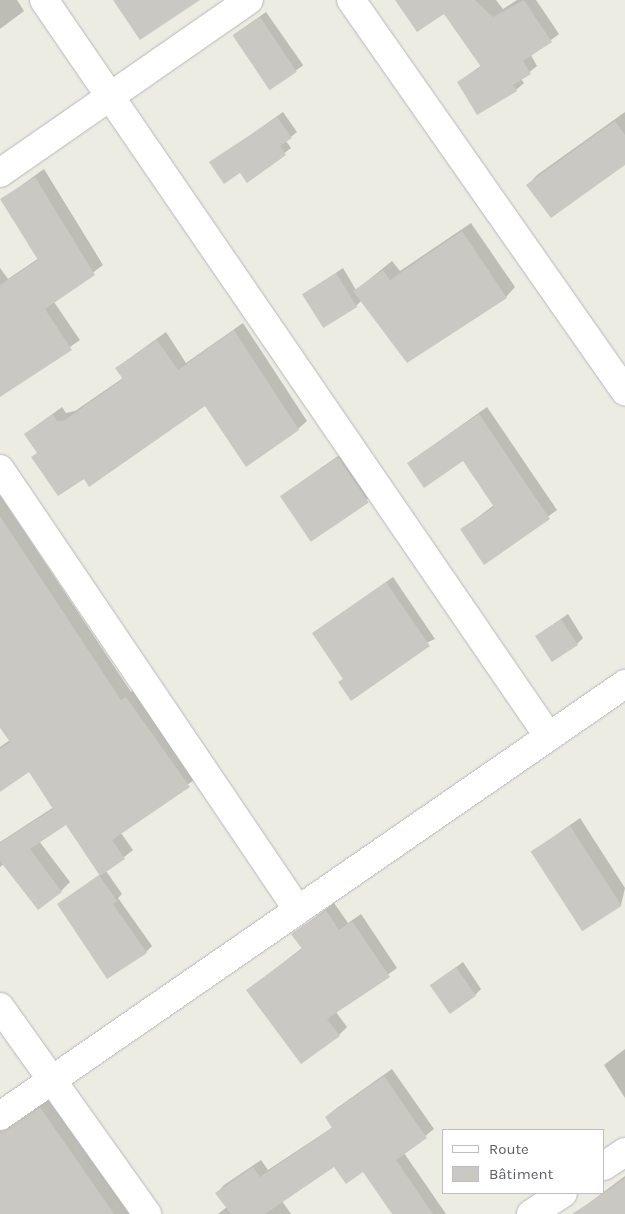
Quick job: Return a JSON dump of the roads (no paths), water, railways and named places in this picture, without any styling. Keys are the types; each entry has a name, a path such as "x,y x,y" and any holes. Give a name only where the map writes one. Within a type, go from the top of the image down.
{"street":[{"path":"44,0 549,737"},
{"path":"0,173 249,0"},
{"path":"351,0 625,392"},
{"path":"0,469 298,910"},
{"path":"0,1116 625,684"},
{"path":"0,1007 147,1214"},
{"path":"605,1165 625,1152"},
{"path":"531,1214 561,1194"}]}
